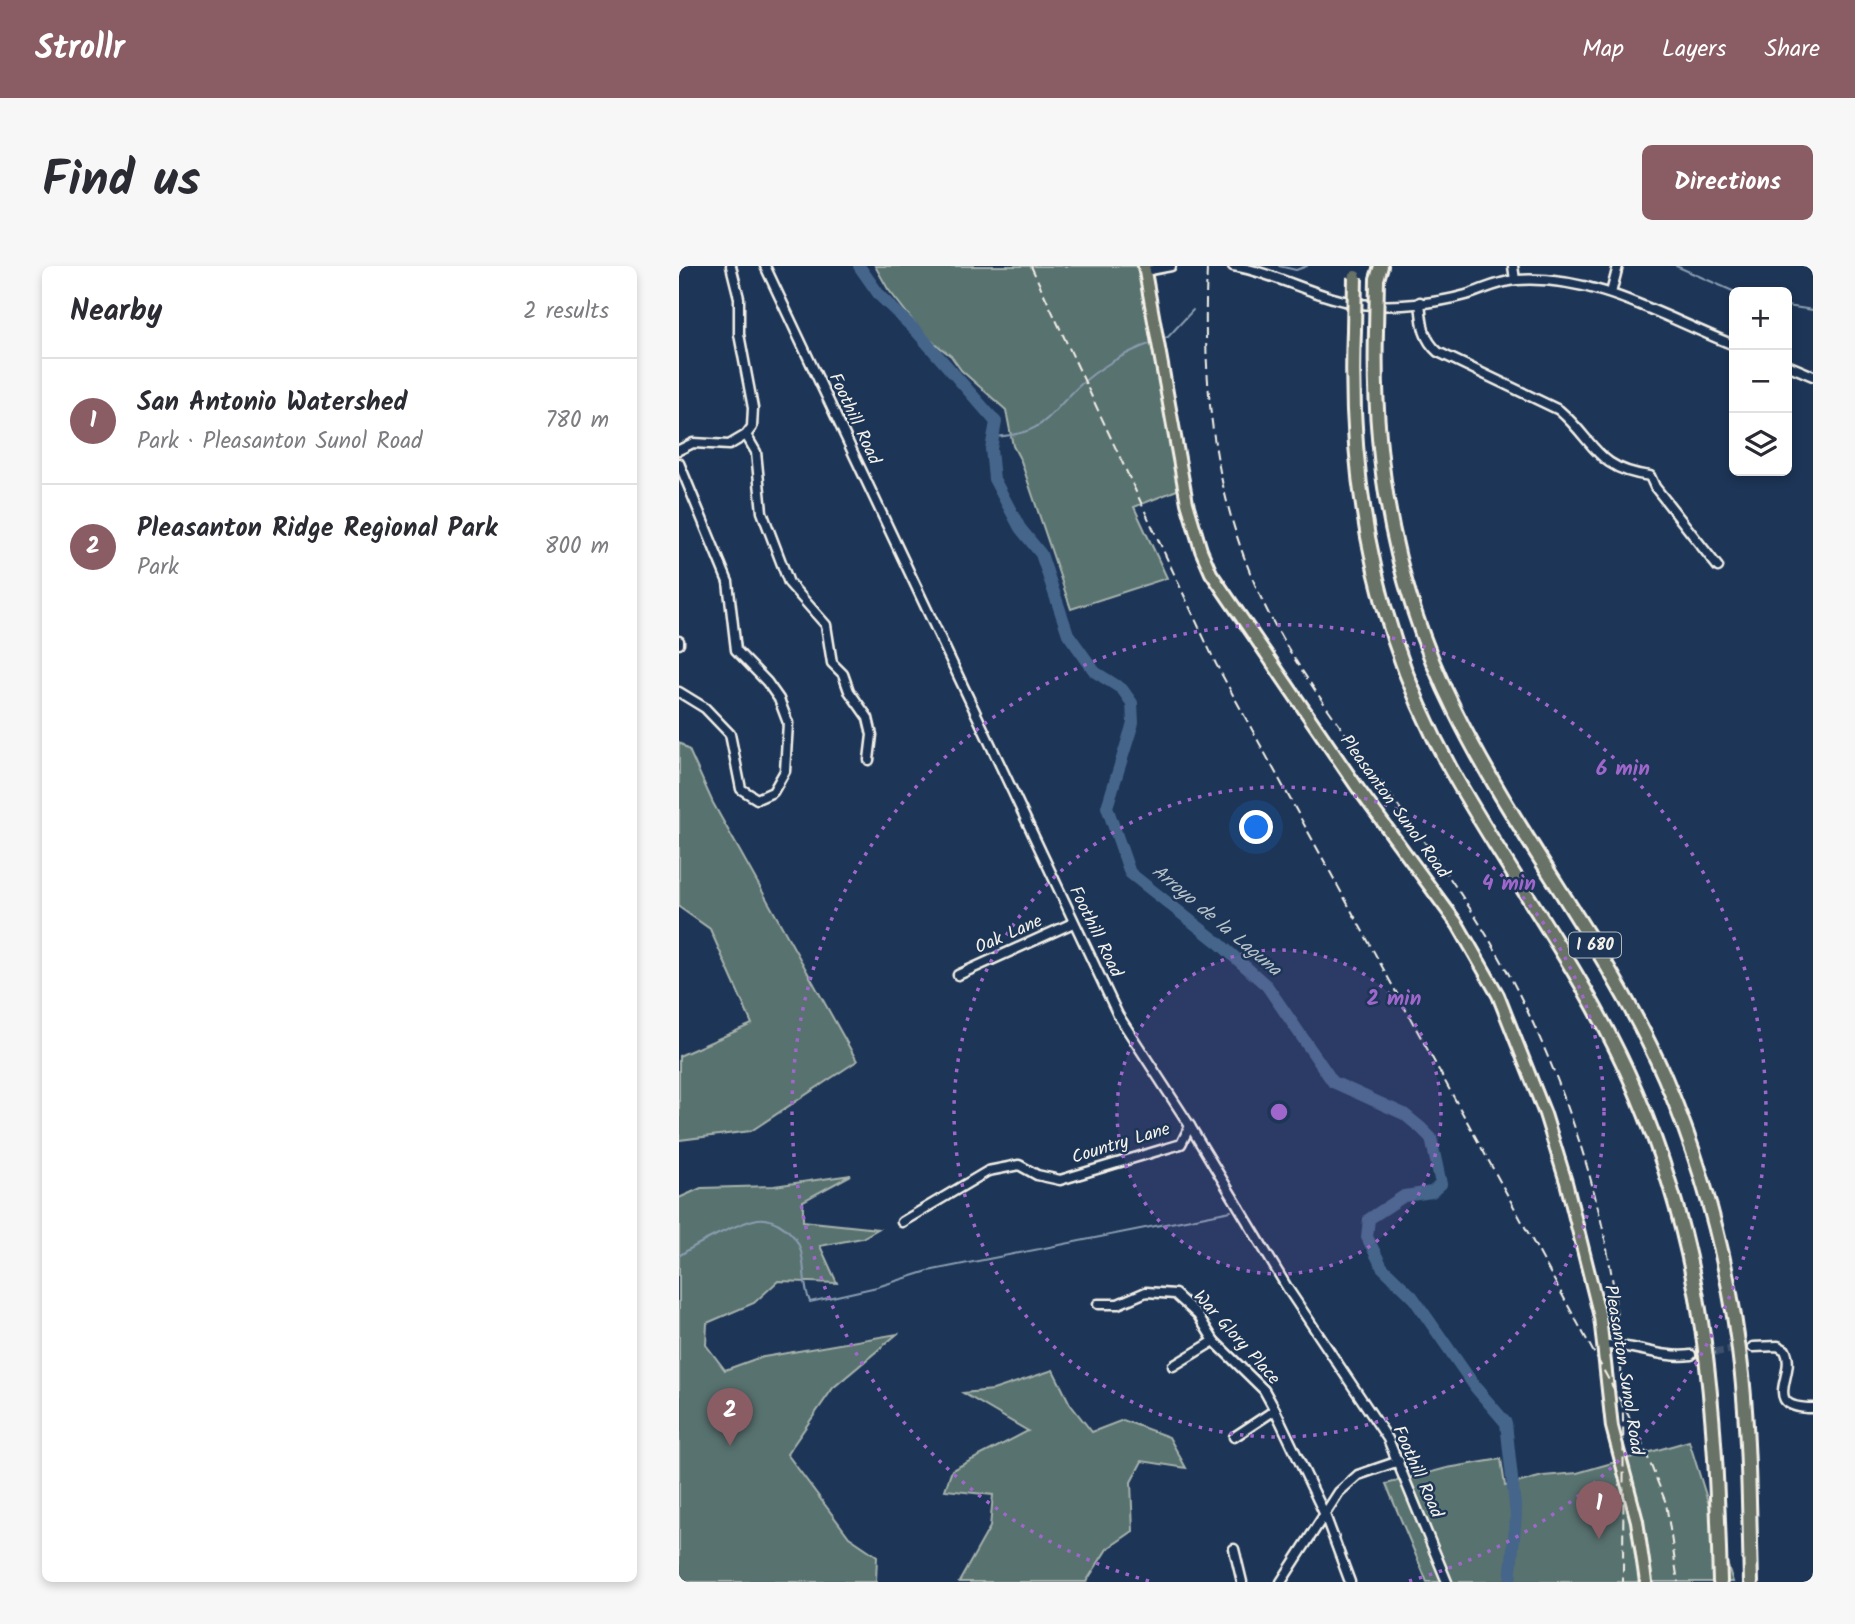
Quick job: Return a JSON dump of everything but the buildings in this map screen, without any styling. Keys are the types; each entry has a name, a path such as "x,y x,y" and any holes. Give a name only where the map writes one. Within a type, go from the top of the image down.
{"highway":[{"name":"I 680","path":"1379,270 1376,420 1381,465 1395,548 1421,633 1437,674 1478,754 1621,988 1664,1077 1701,1176 1716,1230 1737,1330 1746,1426 1751,1582"},
{"name":"I 680","path":"1355,272 1352,421 1359,490 1370,555 1394,642 1429,727 1451,769 1566,957 1609,1034 1654,1137 1671,1186 1685,1237 1705,1334 1715,1428 1720,1582"}],"main road":[{"name":"Pleasanton Sunol Road","path":"1144,268 1190,515 1211,573 1357,787 1458,925 1498,995 1557,1147 1600,1317 1612,1427 1637,1521 1646,1582"}],"street":[{"path":"679,450 693,443 729,445 746,435 752,427 753,408 739,334 739,298 731,266"},
{"name":"Foothill Road","path":"765,266 1118,1015 1190,1126 1249,1228 1388,1439 1447,1582"},
{"path":"1144,268 1171,266"},
{"path":"1233,266 1272,275 1339,301 1370,305 1454,298 1515,280 1555,280 1611,293 1729,343"},
{"path":"1513,266 1515,280"},
{"path":"1611,293 1618,266"},
{"path":"1420,302 1424,336 1438,352 1559,410 1575,424 1602,459 1616,468 1650,476 1655,487 1718,567"},
{"path":"1792,367 1813,376"},
{"path":"746,435 756,453 762,512 789,583 826,625 832,663 843,674 849,691 868,718 872,735 869,760"},
{"path":"679,463 728,582 736,650 768,682 779,699 788,723 785,771 773,792 757,799 741,789 730,733 705,709 679,692"},
{"name":"Oak Lane","path":"958,975 1073,923"},
{"name":"Country Lane","path":"902,1222 988,1171 1019,1165 1037,1175 1060,1180 1181,1144 1190,1126"},
{"name":"War Glory Place","path":"1098,1304 1118,1304 1146,1292 1175,1294 1198,1315 1215,1341 1264,1390 1325,1515 1350,1582"},
{"path":"1173,1366 1215,1341"},
{"path":"1604,1345 1619,1344 1673,1357 1691,1355"},
{"path":"1753,1347 1778,1346 1785,1350 1789,1366 1783,1381 1783,1395 1787,1403 1796,1407 1813,1408"},
{"path":"1234,1437 1275,1410"},
{"path":"1281,1582 1339,1492 1357,1475 1399,1461"},
{"path":"1234,1549 1242,1582"}],"green space":[{"path":"875,266 1146,266 1187,486 1134,507 1167,578 1071,609 1021,461 1013,446 1006,410 961,370 951,356 924,335 888,289"},
{"path":"679,742 689,750 713,803 857,1061 751,1131 679,1140 679,1056 752,1024 710,929 679,907"},
{"path":"851,1175 803,1201 803,1221 878,1229 862,1238 820,1246 837,1283 778,1281 754,1303 707,1323 706,1345 725,1370 758,1358 897,1334 833,1388 787,1454 849,1537 877,1556 876,1582 679,1582 679,1198 701,1188 774,1186"},
{"path":"1053,1370 1070,1404 1092,1432 1123,1420 1169,1437 1186,1468 1142,1461 1131,1482 1133,1531 1107,1549 1086,1582 959,1582 990,1527 993,1495 945,1490 952,1470 1028,1431 963,1393 993,1390"},
{"path":"1689,1441 1733,1582 1427,1582 1386,1484 1447,1468 1501,1459 1505,1486 1543,1476 1577,1473"}],"waterway":[{"name":"Arroyo de la Laguna","path":"859,266 880,296 917,332 996,422 991,449 994,479 1020,528 1041,554 1068,634 1095,672 1122,689 1132,703 1133,723 1107,807 1130,873 1220,944 1267,986 1333,1082 1404,1114 1431,1138 1441,1184 1432,1192 1404,1196 1369,1219 1367,1237 1382,1267 1412,1296 1476,1388 1506,1423 1516,1515 1510,1582"},
{"path":"1279,266 1296,270 1307,266"},
{"path":"1676,266 1729,289"},
{"path":"1792,307 1813,310"},
{"path":"1161,339 1168,337 1193,310"},
{"path":"993,437 1034,428 1094,373 1122,356 1152,343"},
{"path":"679,1256 740,1224 758,1219 777,1223 797,1242 802,1255 810,1302 877,1287 928,1271 1231,1211"}],"tunnel":[{"path":"1691,1355 1753,1347"}],"railway":[{"path":"1031,266 1216,664 1638,1433 1666,1503 1678,1582"},
{"path":"1207,269 1206,351 1213,432 1229,511 1257,589 1300,667 1440,864 1501,960 1551,1063 1589,1172 1607,1247 1617,1321 1623,1433 1623,1582"}],"place":[{"name":"Pleasanton Ridge Regional Park","path":"730,1446"},
{"name":"San Antonio Watershed","path":"1599,1539"}]}
